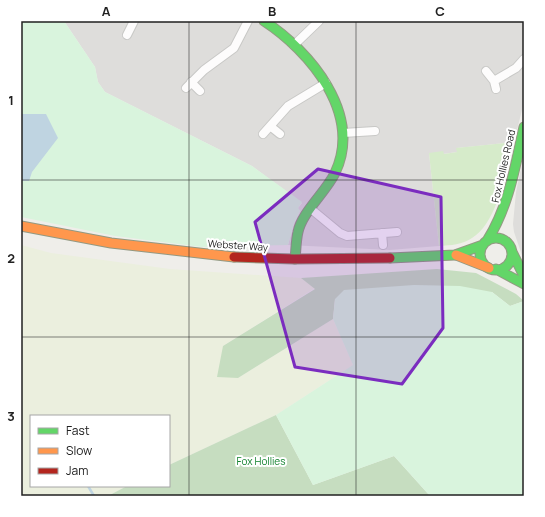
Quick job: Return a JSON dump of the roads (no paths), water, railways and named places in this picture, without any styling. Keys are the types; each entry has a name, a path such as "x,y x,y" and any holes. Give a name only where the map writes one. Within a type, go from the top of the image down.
{"street":[{"path":"200,91 189,85 204,70 234,48 248,21"},
{"path":"264,21 294,45 315,66 326,83 340,114 343,133 339,164 333,176 298,230 295,259"},
{"path":"294,45 319,21"},
{"path":"127,35 131,22"},
{"path":"486,71 495,85 516,68 524,59"},
{"path":"263,134 288,106 326,83"},
{"path":"270,126 280,134"},
{"name":"Fox Hollies Road","path":"485,243 497,227 504,210 524,126"},
{"path":"343,133 374,131"},
{"path":"311,209 340,234 347,236 397,232"},
{"name":"Fox Hollies Road","path":"504,210 506,231 510,249 524,276"},
{"name":"Webster Way","path":"21,226 82,239 170,251 226,256 295,259 363,259 456,255 485,243"},
{"path":"382,233 383,245"},
{"path":"499,238 510,249 508,264 503,268 492,268 483,262 480,255 485,243 499,238"},
{"name":"Webster Way","path":"456,255 492,268 524,284"}],"water":[{"path":"21,114 46,114 58,138 32,172 29,181 21,181"}],"waterway":[{"path":"89,487 94,496"}],"park label":[{"name":"Fox Hollies","path":"261,461"}]}
